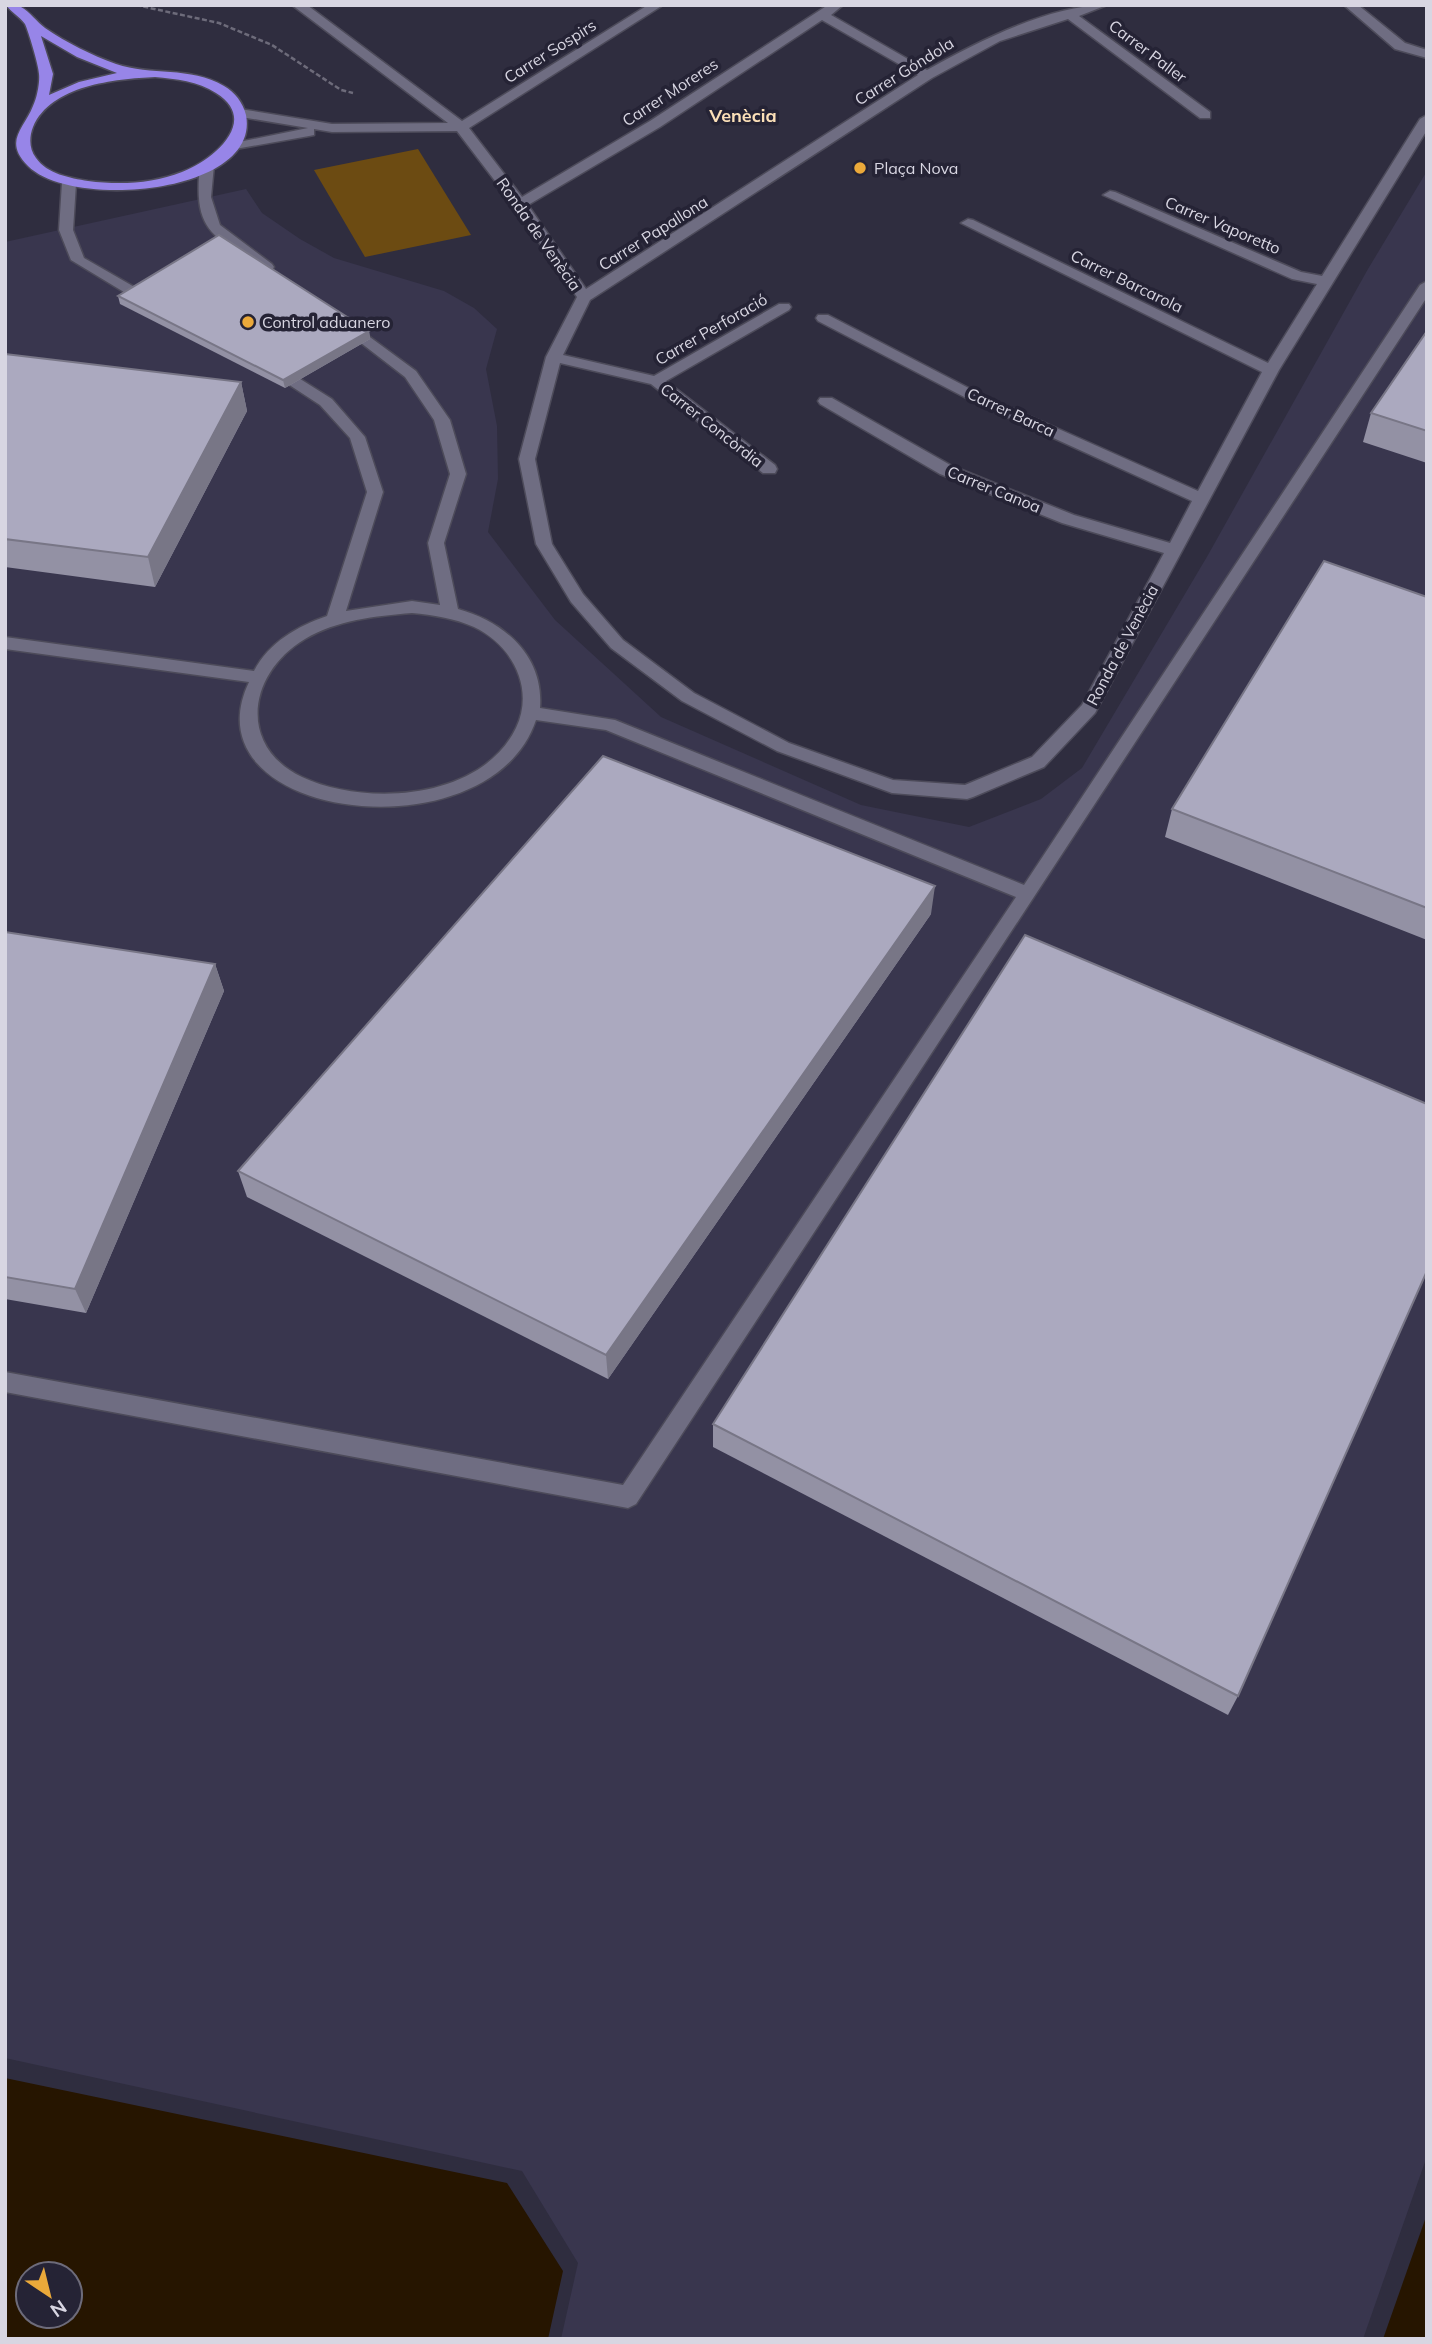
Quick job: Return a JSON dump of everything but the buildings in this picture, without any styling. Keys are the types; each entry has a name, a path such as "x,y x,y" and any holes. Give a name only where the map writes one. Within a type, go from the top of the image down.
{"highway":[{"path":"12,5 31,26 96,61 134,74"},
{"path":"31,26 46,74 40,107"},
{"path":"134,74 176,75 211,85 225,93 240,113 240,131 229,148 207,165 177,178 141,186 103,188 69,183 40,170 30,160 23,148 23,134 40,107 97,80 134,74"}],"street":[{"name":"Ronda de Venècia","path":"298,5 461,127 520,204 584,297 554,357 527,459 544,544 577,598 617,644 688,697 783,747 892,786 967,792 1038,762 1089,709 1271,370 1427,119"},
{"name":"Carrer Sospirs","path":"461,127 657,5"},
{"name":"Carrer Moreres","path":"520,204 655,124 837,5"},
{"path":"1350,5 1400,46 1427,54"},
{"name":"Carrer Góndola","path":"740,198 927,75 995,38 1097,6"},
{"path":"820,15 927,75"},
{"name":"Carrer Paller","path":"1070,15 1205,115"},
{"path":"240,113 332,128 461,127"},
{"path":"229,148 332,128"},
{"path":"207,165 204,197 213,227 284,280"},
{"path":"69,183 66,230 78,260 166,310"},
{"name":"Carrer Vaporetto","path":"1110,195 1297,276 1325,281"},
{"name":"Carrer Papallona","path":"584,297 740,198"},
{"name":"Carrer Barcarola","path":"968,223 1271,370"},
{"path":"5,1382 628,1497 1427,285"},
{"name":"Carrer Perforació","path":"656,381 784,307"},
{"path":"333,315 411,374 442,420 458,474 436,543 450,612"},
{"name":"Carrer Barca","path":"824,318 978,398 1201,499"},
{"path":"554,357 656,381"},
{"path":"262,361 326,402 357,436 375,492 335,618"},
{"name":"Carrer Concòrdia","path":"656,381 769,469"},
{"name":"Carrer Canoa","path":"826,401 946,470 1068,520 1173,550"},
{"path":"412,607 450,612 488,627 517,651 532,680 531,713 515,744 486,772 445,792 398,802 350,802 306,789 273,769 252,740 247,709 257,677 276,653 302,633 335,618 373,609 412,607"},
{"path":"5,643 257,677"},
{"path":"531,713 609,724 1028,894"}],"path":[{"path":"136,5 219,23 271,45 341,90 377,96 411,87"}],"shaded area":[{"path":"418,149 471,235 365,257 314,170"},
{"path":"1427,171 1427,2156 1363,2339 561,2339 578,2263 522,2171 5,2058 5,242 246,189 262,213 334,258 444,291 474,308 497,329 486,369 497,426 498,479 488,532 555,620 661,717 861,805 969,827 1041,799 1082,768 1208,555 1368,269"},
{"path":"5,2078 507,2183 563,2271 548,2339 5,2339"},
{"path":"1427,2214 1427,2339 1383,2339"}],"place":[{"name":"Plaça Nova","path":"860,168"},
{"name":"Control aduanero","path":"248,322"}],"district":[{"name":"Venècia","path":"743,116"}]}
